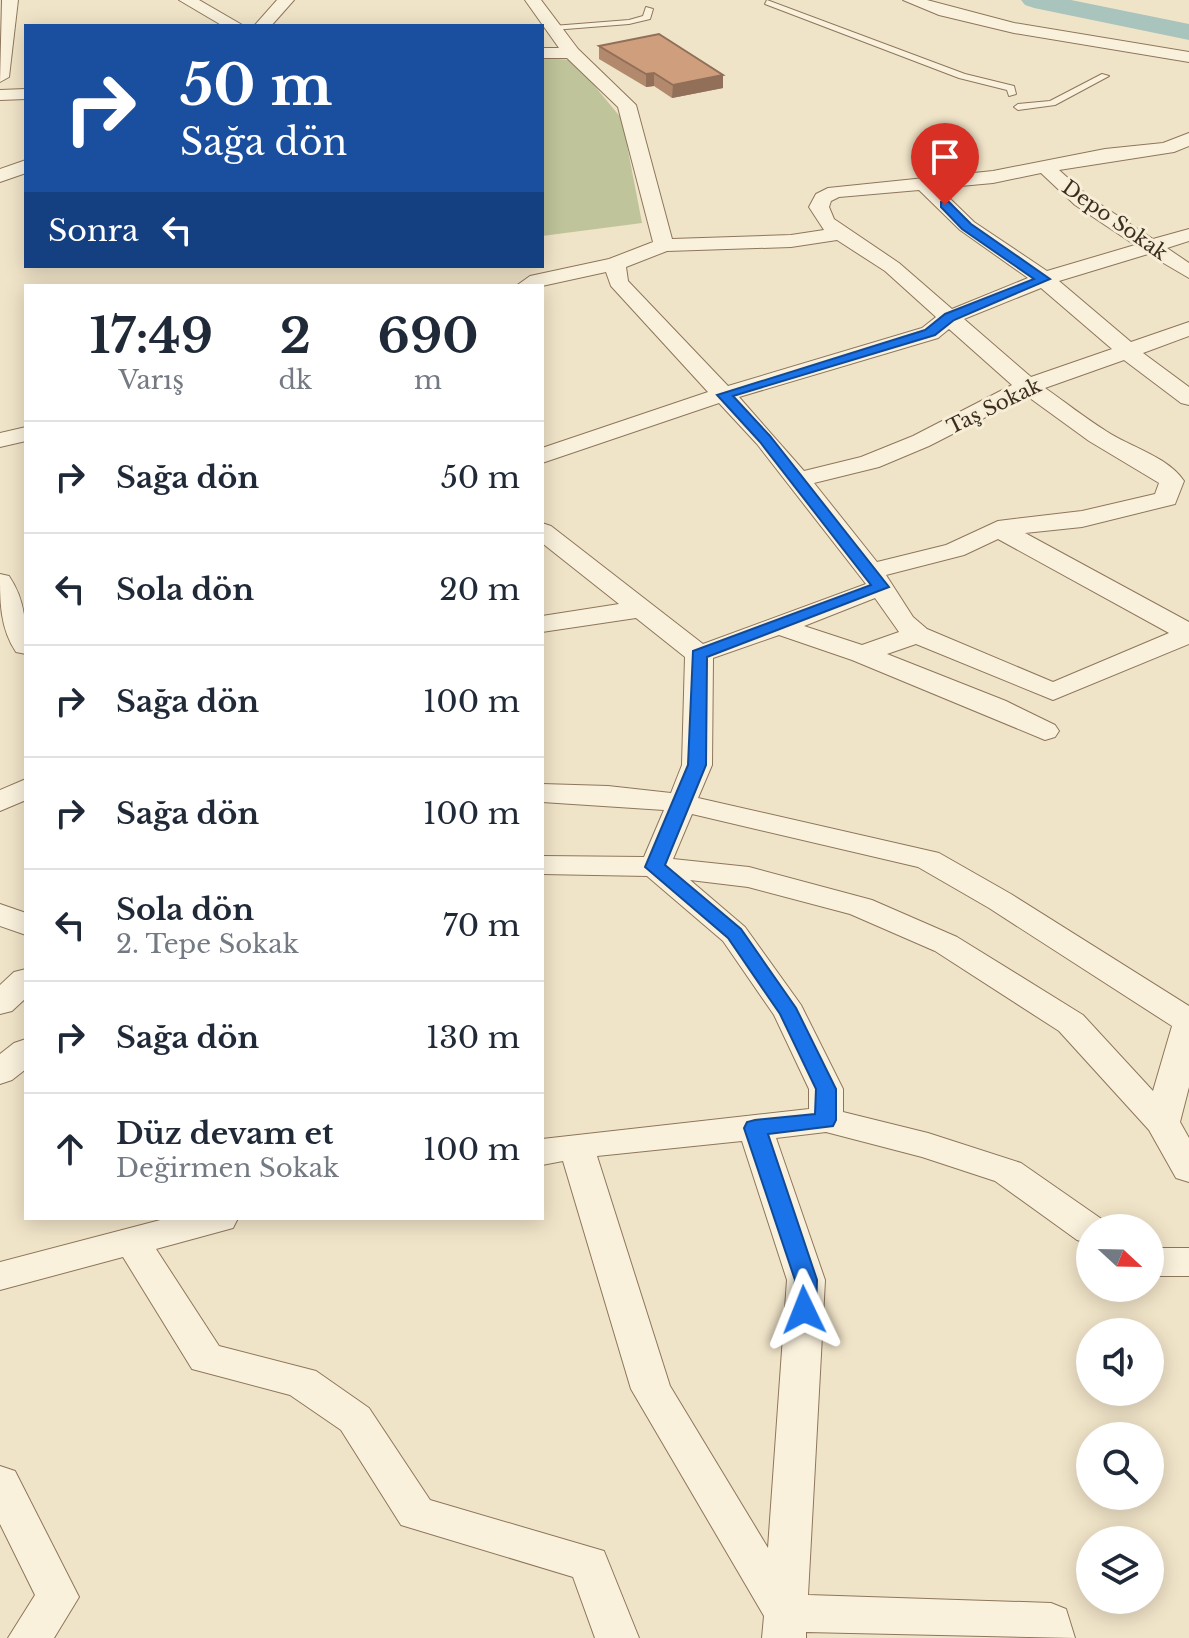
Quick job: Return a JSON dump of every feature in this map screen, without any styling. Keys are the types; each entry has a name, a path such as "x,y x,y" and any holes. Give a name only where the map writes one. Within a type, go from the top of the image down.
{"street":[{"path":"0,77 4,21 10,0"},
{"path":"187,0 232,24"},
{"path":"264,24 286,0"},
{"path":"533,0 572,53 627,105 664,245"},
{"path":"911,0 948,14 1029,32 1189,57"},
{"path":"544,53 572,53"},
{"path":"0,95 24,94"},
{"path":"699,654 779,626 876,579 955,550 998,529 1082,519 1166,499 1177,472 1097,436 1028,386 892,267 826,222 819,207 823,198 835,192 993,177 1044,166 1167,148 1189,139"},
{"name":"Depo Sokak","path":"1044,166 1082,201 1189,272"},
{"path":"0,176 24,167"},
{"path":"923,183 967,226 1044,279 1189,398"},
{"path":"530,284 615,264 664,245 791,241 841,233"},
{"path":"544,455 724,395 930,333 950,317 1044,279 1189,235"},
{"path":"615,264 618,282 724,395 798,480 876,579 903,622 917,635 1053,692 1189,634"},
{"name":"Taş Sokak","path":"798,480 870,462 921,441 1028,386 1189,329"},
{"path":"0,440 24,434"},
{"path":"998,529 1189,634"},
{"path":"544,533 699,654"},
{"path":"0,582 19,646"},
{"path":"544,624 641,609"},
{"path":"779,626 862,654 996,707 1045,731"},
{"path":"862,654 917,635"},
{"path":"655,867 697,765 699,654"},
{"path":"0,802 24,789"},
{"path":"544,793 682,803 928,860 1000,901 1189,1023 1162,1122"},
{"path":"544,865 655,867 749,877 861,907 946,944 1071,1023 1162,1122 1189,1169"},
{"path":"655,867 734,934 789,1013 826,1089 826,1120"},
{"path":"0,914 24,924"},
{"path":"0,1003 24,982"},
{"path":"0,1072 24,1053"},
{"path":"785,1625 651,1389 559,1149 826,1120 928,1146 1008,1172 1076,1220"},
{"path":"755,1128 806,1280 785,1625"},
{"path":"0,1276 212,1220"},
{"path":"132,1241 206,1358 302,1382 355,1419 416,1513 589,1564 617,1638"},
{"path":"1164,1262 1189,1262"},
{"path":"0,1483 58,1597 30,1638"},
{"path":"785,1625 1051,1622 1053,1638"}],"lane":[{"path":"768,2 962,76 1011,88 1012,94"},
{"path":"553,28 629,22 647,17 649,9"},
{"path":"1018,107 1052,103 1105,76"}],"green space":[{"path":"544,58 573,60 622,119 642,223 544,236"}],"building":[{"path":"659,34 723,75 673,85 654,73 646,74 599,46"}],"waterway":[{"path":"1034,0 1189,32"}],"route":[{"path":"804,1310 806,1280 755,1128 826,1120 826,1089 789,1013 734,934 655,867 697,765 699,654 881,587 765,439 724,395 930,333 950,317 1044,279 967,226 945,205"}]}
